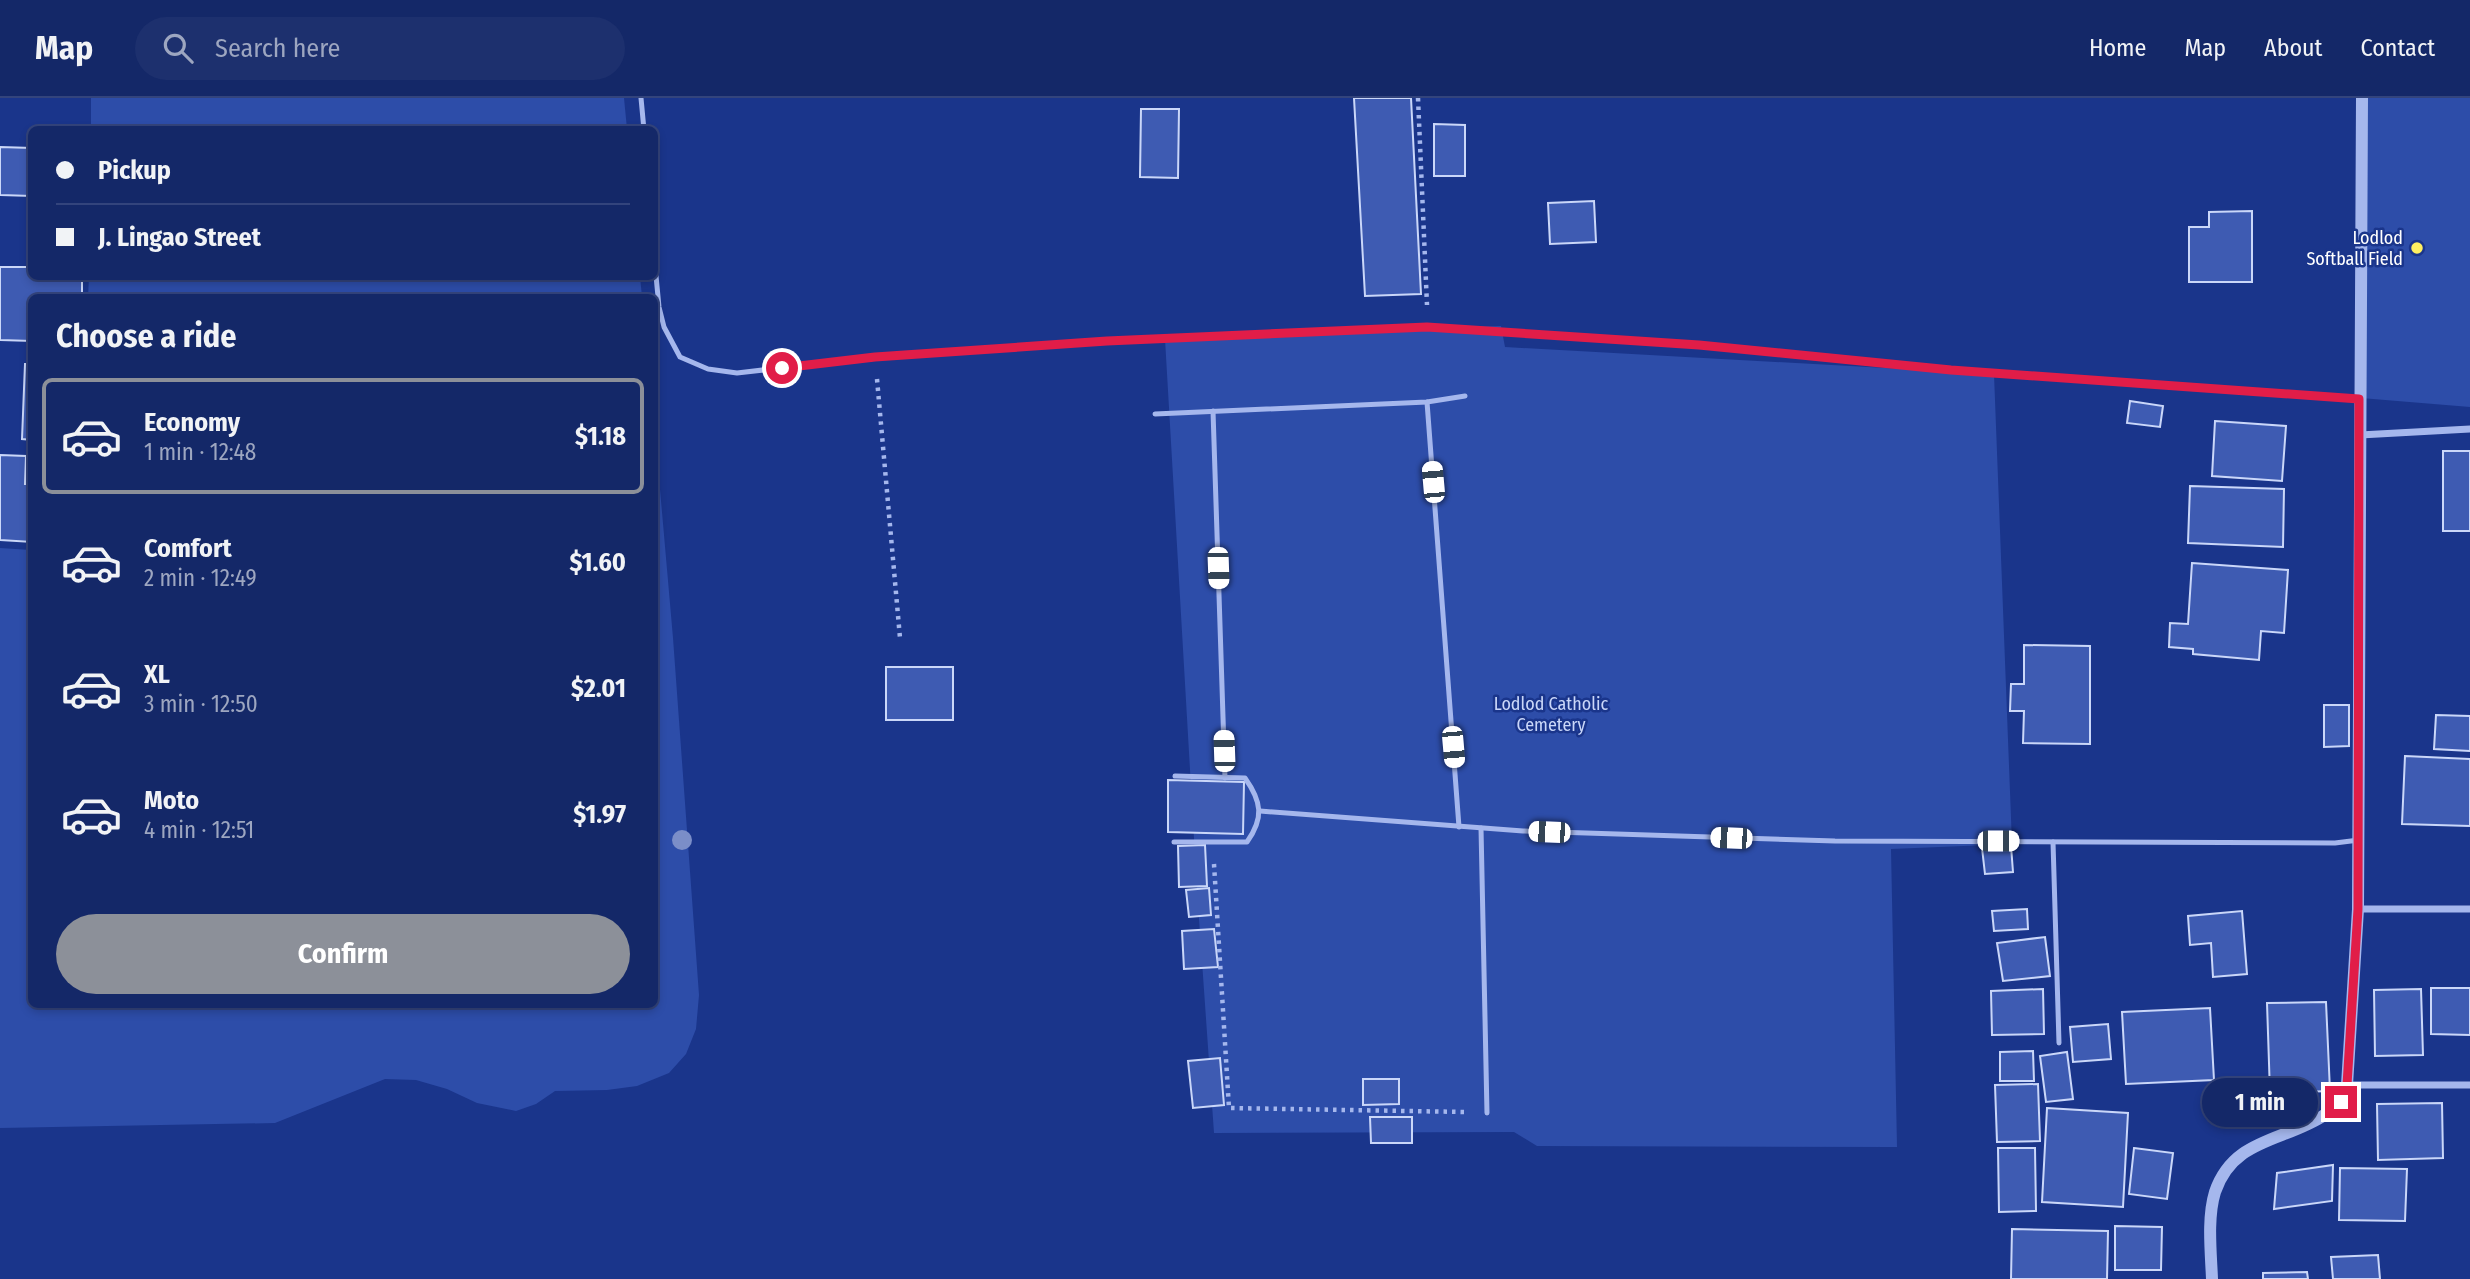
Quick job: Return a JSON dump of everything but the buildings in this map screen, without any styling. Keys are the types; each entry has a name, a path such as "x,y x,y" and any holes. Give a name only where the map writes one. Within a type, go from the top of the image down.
{"street":[{"path":"2212,1279 2210,1235 2215,1193 2230,1165 2255,1144 2294,1132 2322,1116 2341,1102 2347,1085 2358,909 2362,98"},
{"path":"2360,435 2470,429"},
{"path":"2358,909 2470,909"},
{"path":"2347,1085 2470,1085"}],"lane":[{"path":"641,98 644,126"},
{"path":"658,297 664,327 680,357 708,369 737,373 875,357 1107,341 1427,327 1699,345 1951,370 2359,399"},
{"path":"1155,414 1427,402 1465,396"},
{"path":"1427,402 1459,827"},
{"path":"1213,411 1225,778"},
{"path":"1174,842 1247,842 1255,830 1260,811 1255,792 1245,778 1175,776"},
{"path":"1260,811 1459,827 1835,841 2336,843 2359,840"},
{"path":"1481,828 1488,1113"},
{"path":"2053,842 2059,1043"}],"path":[{"path":"1418,98 1427,327"},
{"path":"875,357 900,638"},
{"path":"1212,842 1229,1108 1488,1113"}],"green space":[{"path":"91,98 624,98 627,126 91,126"},
{"name":"Lodlod Softball Field","path":"2368,98 2470,98 2470,407 2361,398"},
{"path":"89,280 640,280 642,294 88,294"},
{"name":"Lodlod Catholic Cemetery","path":"1501,326 1505,347 1994,374 2012,844 1891,849 1897,1147 1537,1146 1514,1132 1214,1133 1165,339"},
{"path":"658,466 699,995 696,1029 686,1054 669,1073 637,1086 607,1090 555,1091 536,1104 516,1111 477,1103 447,1089 416,1080 385,1079 275,1123 0,1128 0,548 28,550 28,1008 658,1008"}],"place":[{"name":"Lodlod Softball Field","path":"2417,248"}],"route":[{"path":"782,368 875,357 1107,341 1427,327 1699,345 1951,370 2359,399 2358,909 2347,1085 2341,1102"}]}
